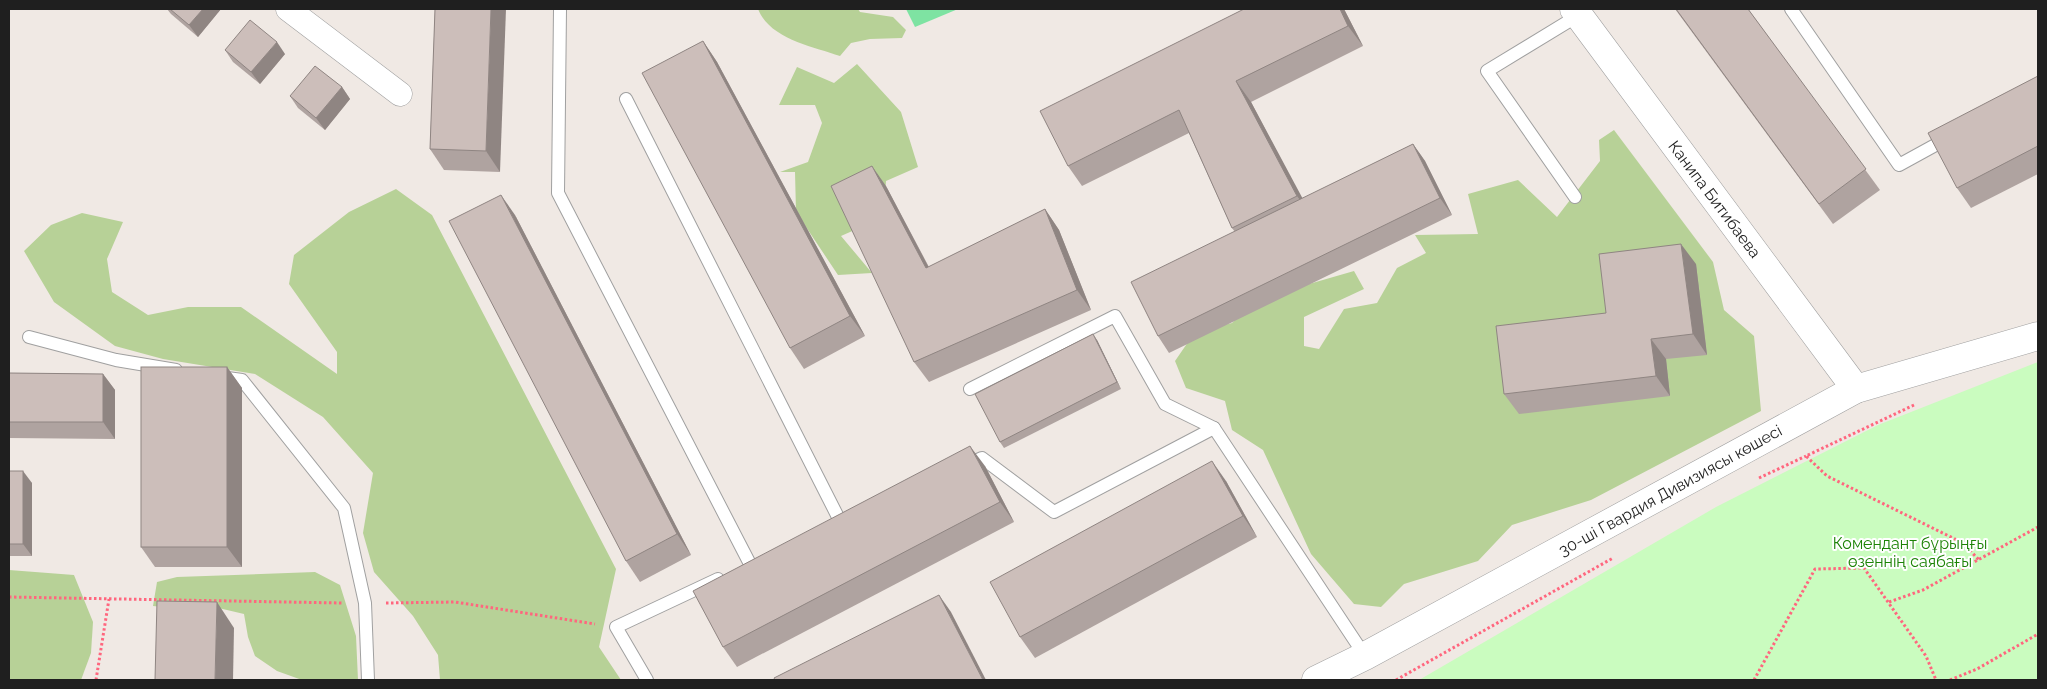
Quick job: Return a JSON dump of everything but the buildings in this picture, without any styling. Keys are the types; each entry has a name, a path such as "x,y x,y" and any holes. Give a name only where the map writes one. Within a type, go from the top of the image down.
{"street":[{"path":"288,9 400,94"},
{"name":"Канипа Битибаева","path":"1577,12 1856,389"},
{"name":"30-ші Гвардия Дивизиясы көшесі","path":"1316,680 1365,656 1856,389 2038,336"}],"lane":[{"path":"560,9 558,193 745,566 616,627 647,680"},
{"path":"1790,9 1899,165 1960,132"},
{"path":"1575,197 1487,71 1577,12"},
{"path":"626,99 839,522"},
{"path":"970,389 1115,316 1165,404 1214,428 1365,656"},
{"path":"29,337 116,360 184,371"},
{"path":"204,374 242,380 344,508 365,603 368,680"},
{"path":"955,470 982,458 1054,512 1214,428"}],"path":[{"path":"1752,482 1923,401"},
{"path":"1806,456 1827,476 1963,543 1979,560"},
{"path":"1889,602 1923,590 2038,527"},
{"path":"1396,680 1614,557"},
{"path":"1754,680 1815,569 1864,568 1926,656 1936,680"},
{"path":"9,597 365,603 455,602 616,627"},
{"path":"96,680 109,599"},
{"path":"1950,680 1977,669 2038,634"}],"green space":[{"path":"758,9 858,9 860,12 893,17 906,30 902,38 870,39 851,43 840,56 805,45 782,34 772,28"},
{"path":"906,9 958,9 915,27"},
{"path":"857,64 901,112 918,167 886,181 884,217 841,236 872,273 838,275 796,212 795,172 780,172 808,162 822,123 815,105 779,105 797,67 834,83"},
{"path":"1614,130 1713,262 1724,310 1754,336 1761,411 1591,500 1512,525 1478,561 1404,584 1381,607 1354,604 1311,554 1263,450 1232,430 1225,401 1186,388 1175,361 1195,332 1232,323 1254,300 1354,271 1364,289 1304,317 1304,346 1319,349 1344,309 1377,303 1397,268 1426,253 1415,235 1478,234 1468,194 1518,180 1557,217 1600,161 1599,140"},
{"path":"396,189 432,215 616,569 599,647 621,680 440,680 438,655 413,616 374,572 363,533 373,473 323,417 255,374 163,359 115,346 54,302 24,251 51,225 82,213 123,222 107,259 112,292 148,315 188,307 241,307 337,374 337,352 289,284 294,255 349,212"},
{"name":"Комендант бұрыңғы өзеннің саябағы","path":"2038,362 2038,680 1419,680 1716,507 1878,425"},
{"path":"9,570 74,575 93,622 91,653 81,680 9,680"},
{"path":"315,572 340,585 356,636 358,680 302,680 277,671 255,656 248,637 244,614 210,606 174,608 153,606 157,582 177,577"}]}
